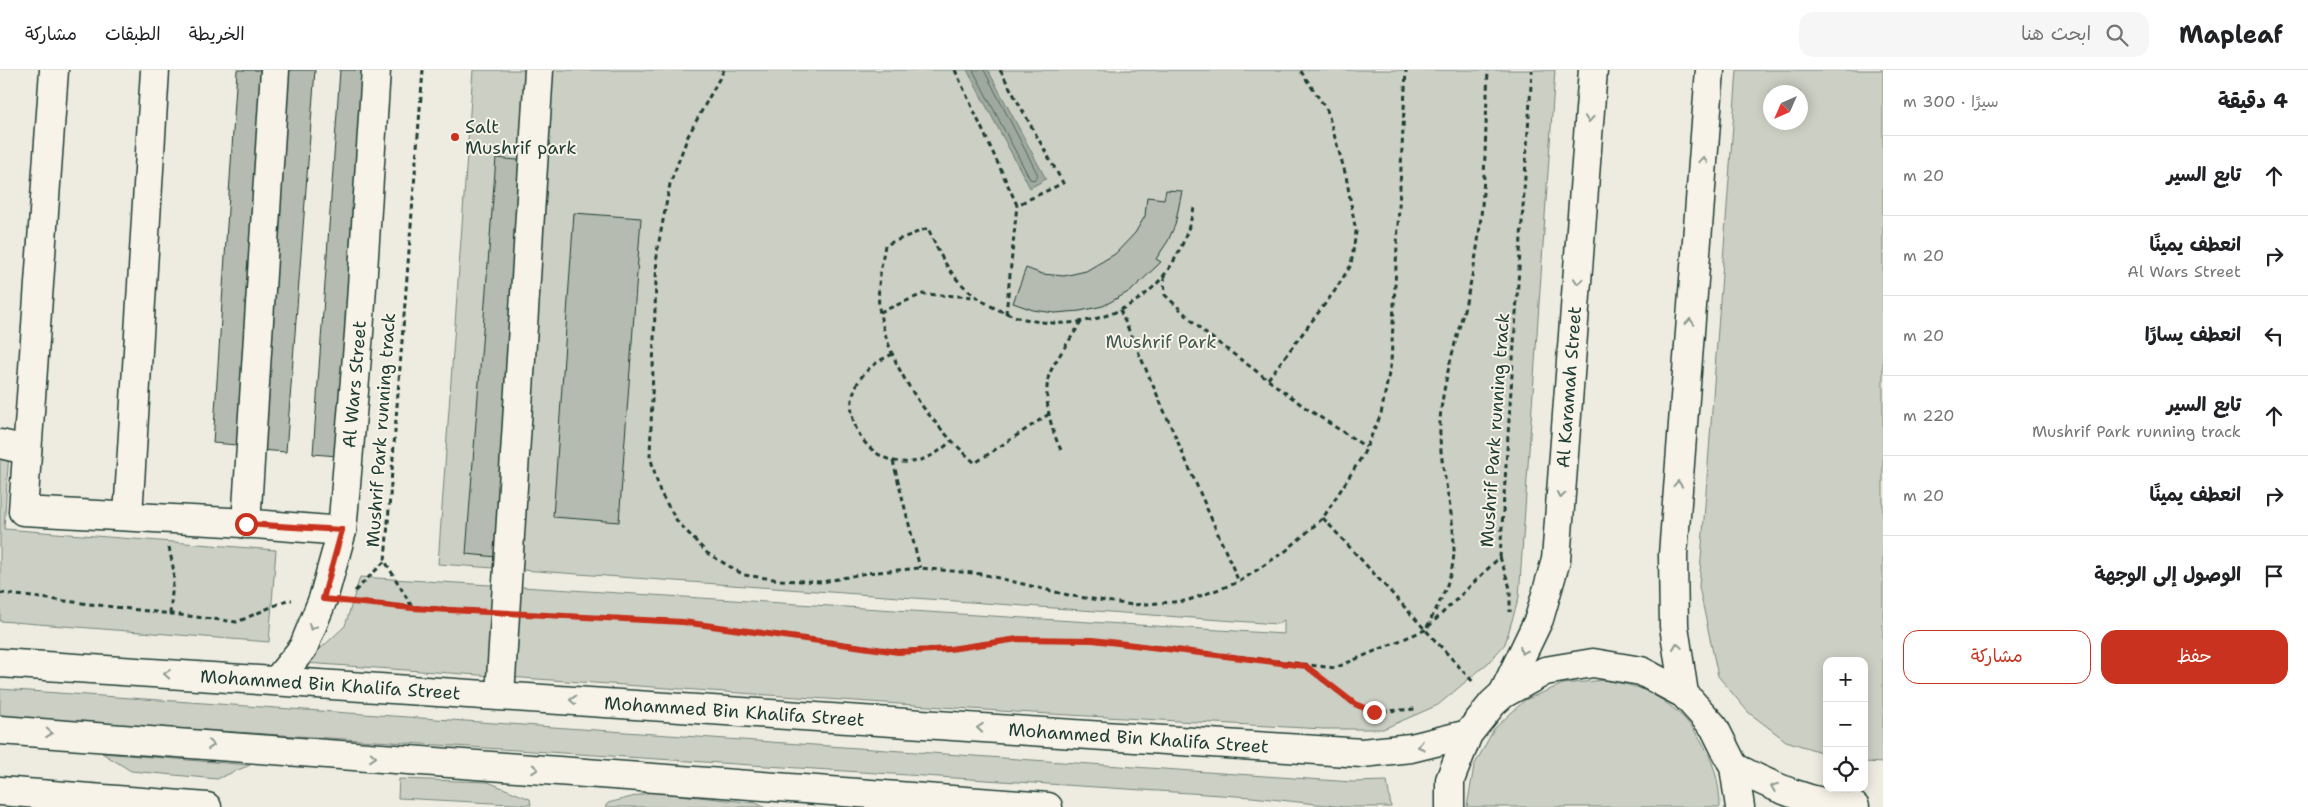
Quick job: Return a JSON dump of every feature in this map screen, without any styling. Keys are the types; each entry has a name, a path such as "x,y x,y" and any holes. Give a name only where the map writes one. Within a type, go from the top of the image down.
{"main road":[{"path":"54,70 23,511 169,518 342,530"},
{"path":"128,516 155,70"},
{"path":"246,524 275,70"},
{"name":"Al Wars Street","path":"276,680 303,648 323,599 342,530 359,333 376,70"},
{"path":"500,695 540,70"},
{"name":"Al Karamah Street","path":"1498,698 1539,619 1556,560 1593,70"},
{"path":"1684,694 1674,626 1672,556 1710,70"},
{"path":"0,444 27,450"},
{"path":"1450,807 1450,780 1468,734 1498,698 1546,671 1593,663 1641,671 1684,694 1714,727 1734,767 1740,807"},
{"name":"Mohammed Bin Khalifa Street","path":"0,664 276,680 1362,753 1411,748 1468,734"},
{"path":"0,730 1048,807"},
{"path":"1734,767 1770,786 1809,800 1855,807"},
{"path":"0,791 207,807"}],"path":[{"name":"Mushrif Park running track","path":"423,70 385,561 412,608 683,622 898,652 950,649 1018,639 1093,640 1335,668 1425,630 1500,557 1532,70"},
{"path":"724,70 688,136 670,184 657,252 650,456 660,492 677,521 707,553 744,575 781,580 822,582 867,573 920,568 982,574 1072,596 1133,605 1186,601 1239,582 1287,550 1323,518 1366,447 1381,414 1391,363 1406,70"},
{"path":"955,70 1017,205 1006,314"},
{"path":"1000,70 1063,183 1017,205"},
{"path":"1268,379 1334,292 1351,265 1356,232 1346,176 1327,110 1300,70"},
{"path":"1425,630 1448,586 1454,550 1439,445 1440,411 1447,373 1464,312 1474,264 1484,177 1488,70"},
{"path":"1049,414 975,463 939,429 913,394 893,354 880,312 880,274 885,245 928,228 939,254 956,278 977,297 1006,314 1026,320 1048,324 1082,322 1095,320 1120,310 1144,295 1164,275 1178,255 1185,240 1194,208"},
{"path":"1164,275 1165,295 1205,333 1306,408 1366,447"},
{"path":"880,312 923,294 977,297"},
{"path":"1120,310 1239,582"},
{"path":"1061,450 1055,438 1049,414 1047,377 1082,322"},
{"path":"893,354 878,360 865,371 856,384 851,416 857,431 866,445 878,455 893,461 909,462 925,460 939,452 951,441"},
{"path":"893,461 920,568"},
{"path":"169,518 168,546 174,572 170,614"},
{"path":"1323,518 1425,630 1498,698"},
{"path":"1500,557 1510,588 1510,618"},
{"path":"385,561 344,602 412,608"},
{"path":"0,593 237,622 287,600 323,599"},
{"path":"1306,666 1355,704 1368,710 1374,712 1415,709"}],"green space":[{"name":"Mushrif Park","path":"473,70 1555,70 1519,597 1505,644 1488,663 1438,705 1383,729 1323,729 1015,712 305,663 345,626 360,577 1284,634 1284,620 1277,624 438,564"},
{"path":"1737,70 1883,70 1883,763 1868,762 1868,657 1823,657 1823,753 1786,741 1748,712 1718,676 1699,587"},
{"path":"0,450 9,451 4,529 276,550 269,642 0,621"},
{"path":"1605,680 1646,691 1677,711 1689,724 1700,739 1715,771 1720,807 1467,807 1474,766 1494,729 1525,700 1563,684"},
{"path":"0,689 1352,782 1387,781 1391,807 1344,807 1252,797 0,717"},
{"path":"102,753 250,765 217,779 131,771"},
{"path":"399,779 488,782 530,799 531,805 398,798"},
{"path":"651,792 756,803 764,807 605,807 608,803"}],"water":[{"path":"967,70 988,70 1046,179 1030,188"}],"building":[{"path":"237,70 262,70 237,445 213,443"},
{"path":"288,70 315,70 286,452 260,450"},
{"path":"340,70 364,70 337,456 313,454"},
{"path":"496,158 527,161 497,557 466,554"},
{"path":"1166,190 1182,191 1175,225 1168,241 1156,259 1161,262 1132,290 1103,306 1080,311 1055,313 1033,310 1013,303 1026,268 1042,274 1064,276 1086,271 1115,254 1135,233 1145,216 1147,197 1164,199"},
{"path":"574,213 641,218 619,522 553,517"}],"place":[{"name":"Salt Mushrif park","path":"455,137"}],"route":[{"path":"246,524 342,530 323,599 412,608 683,622 898,652 950,649 1018,639 1093,640 1306,666 1355,704 1374,712"}]}
